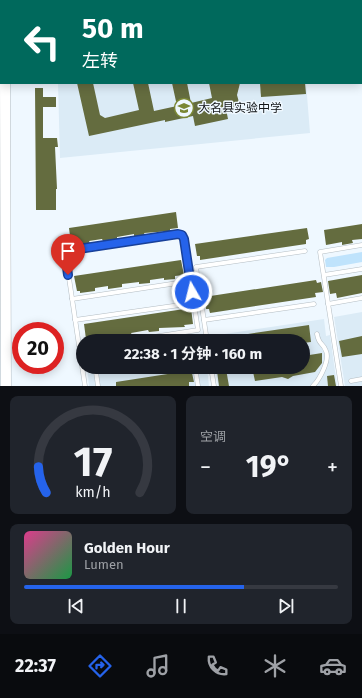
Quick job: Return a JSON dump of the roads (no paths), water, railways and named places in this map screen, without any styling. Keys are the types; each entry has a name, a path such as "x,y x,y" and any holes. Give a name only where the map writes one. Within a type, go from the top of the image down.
{"street":[{"path":"5,84 6,386"}],"lane":[{"path":"78,334 65,251 182,235 184,239 198,330 172,334"},
{"path":"341,386 320,252 362,245"},
{"path":"206,334 196,267 305,251"},
{"path":"324,275 362,269"},
{"path":"72,299 191,281"},
{"path":"328,304 362,298"},
{"path":"75,320 194,303"},
{"path":"204,320 314,304"},
{"path":"313,386 327,363 328,357 324,347 318,343 317,334"},
{"path":"84,374 85,386"},
{"path":"96,374 98,386"},
{"path":"196,374 198,386"},
{"path":"212,374 214,386"},
{"path":"351,381 362,379"}],"place":[{"name":"大名县实验中学","path":"184,108"}]}
